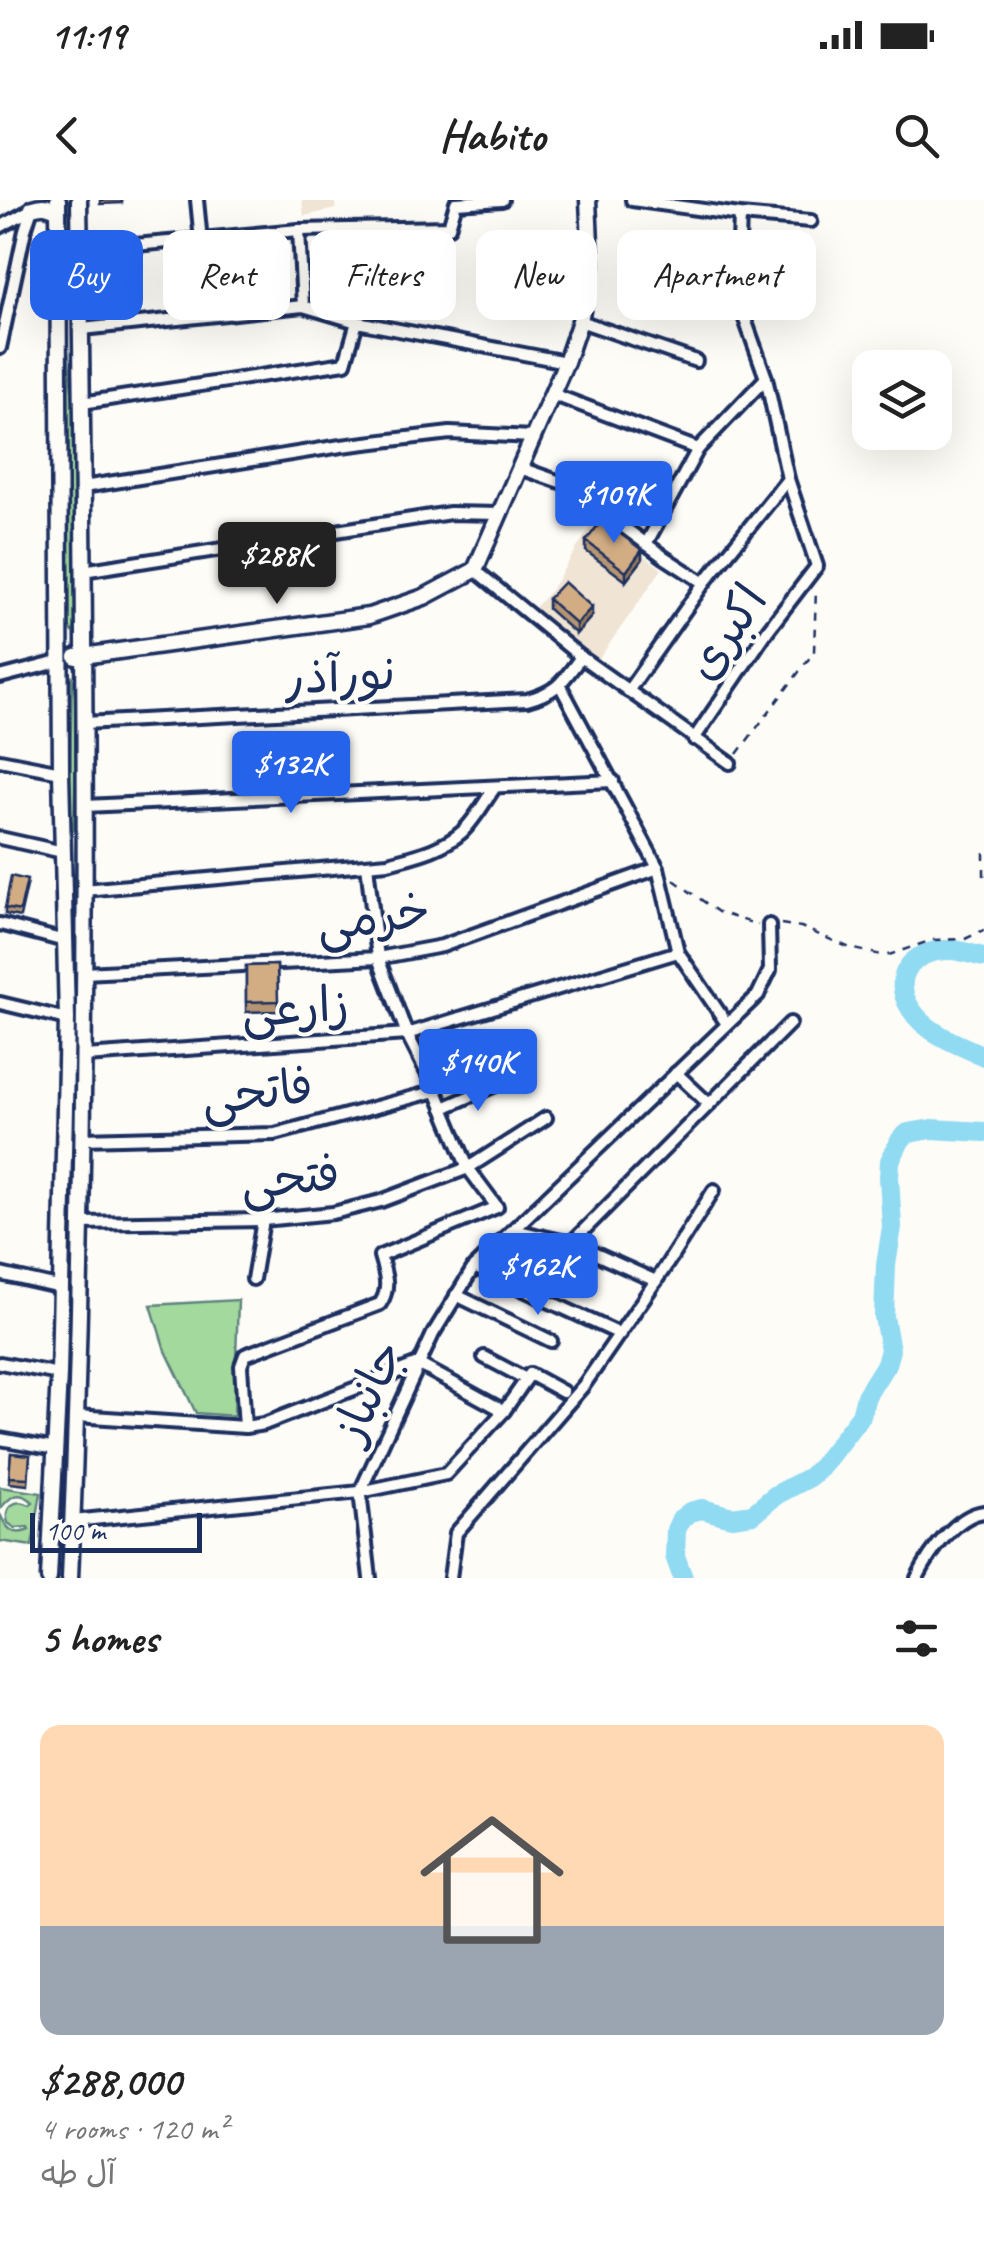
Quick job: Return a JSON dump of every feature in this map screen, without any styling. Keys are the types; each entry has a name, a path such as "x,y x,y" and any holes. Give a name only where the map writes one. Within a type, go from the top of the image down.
{"street":[{"path":"79,200 80,230"},
{"path":"198,200 200,230"},
{"path":"290,231 449,227 456,202 502,200"},
{"path":"0,677 84,656 369,616 424,597 475,570 566,362 580,321 590,264 588,200"},
{"path":"632,200 811,220"},
{"path":"0,348 24,230 34,204"},
{"path":"0,228 34,204 58,206 61,772 67,1019 60,1374 49,1578"},
{"path":"740,214 737,297 766,378 788,479 816,566"},
{"path":"299,230 303,306"},
{"path":"60,328 82,330 303,306 357,322 566,362"},
{"path":"70,1578 85,1056 82,320"},
{"path":"580,321 696,361"},
{"path":"82,403 345,363 357,322"},
{"path":"646,544 698,449 766,378"},
{"path":"552,394 698,449"},
{"path":"83,487 340,446 450,433 533,437"},
{"path":"520,468 609,500 614,520 704,582"},
{"path":"628,691 704,582 788,479"},
{"path":"84,571 450,513 500,514"},
{"name":"اکبری","path":"694,739 816,566"},
{"path":"475,570 582,657 730,763"},
{"path":"582,657 560,685 658,868 678,952 728,1024"},
{"name":"نورآذر","path":"84,723 528,700 550,694 560,685"},
{"path":"0,760 61,772"},
{"path":"85,806 614,782"},
{"path":"84,890 388,863 425,853 452,840 464,830 495,787"},
{"path":"0,838 63,852 85,851"},
{"path":"245,1427 245,1356 380,1304 388,1287 380,1256 497,1207 468,1168 407,1034 378,958 367,865"},
{"name":"خرمی","path":"84,974 378,958 442,946 658,868"},
{"path":"0,924 65,941"},
{"name":"جانباز","path":"72,1521 360,1492 432,1334 474,1267 758,995 770,970 769,925"},
{"name":"زارعی","path":"85,1056 407,1034 678,952"},
{"path":"0,1003 67,1019"},
{"path":"571,1242 790,1023"},
{"path":"676,1073 709,1104"},
{"path":"443,1108 498,1084"},
{"name":"فاتحی","path":"82,1139 275,1134 436,1091"},
{"name":"فتحی","path":"80,1223 264,1220 332,1213 381,1201 468,1168 546,1118"},
{"path":"66,1138 82,1139"},
{"path":"450,1578 456,1532 584,1384 714,1190"},
{"path":"253,1279 264,1220"},
{"path":"513,1230 571,1242 656,1281"},
{"path":"474,1267 620,1334"},
{"path":"0,1274 62,1288"},
{"path":"456,1296 551,1341"},
{"path":"484,1357 526,1379"},
{"path":"0,1364 60,1374"},
{"path":"76,1416 245,1427 264,1424 418,1364 504,1412"},
{"path":"370,1578 360,1492 446,1474 504,1412 530,1374 564,1392"},
{"path":"0,1440 56,1450"},
{"path":"916,1578 930,1552 971,1514 984,1512"}],"path":[{"path":"730,763 814,652 816,566"},
{"path":"984,852 984,882"},
{"path":"658,868 718,912 754,925 801,927 850,948 886,956 932,940 965,939 984,930"}],"shaded area":[{"path":"302,200 337,200 335,209 304,216"},
{"path":"595,519 662,569 598,660 585,648 581,652 532,611 551,590"}],"green space":[{"path":"65,200 71,200 72,230 65,230"},
{"path":"68,351 74,409 73,632 69,628"},
{"path":"72,675 77,708 74,832 69,811"},
{"path":"69,869 77,878 74,1124 70,1063"},
{"path":"69,1152 74,1197 71,1364 62,1578 54,1578 65,1363"},
{"path":"238,1300 234,1416 196,1413 164,1347 151,1305"},
{"path":"0,1487 41,1493 32,1546 0,1541 0,1514 11,1530 29,1530 8,1523 7,1512 16,1503 33,1502 18,1495 0,1509"}],"building":[{"path":"602,520 642,550 626,572 586,541"},
{"path":"564,582 592,607 576,624 548,599"},
{"path":"11,876 27,880 20,911 5,908"},
{"path":"277,965 278,1001 246,1002 246,966"},
{"path":"11,1453 30,1455 28,1478 9,1477"}],"waterway":[{"path":"984,957 953,950 925,954 914,961 903,979 907,1003 923,1023 984,1056"},
{"path":"683,1578 675,1556 676,1530 681,1519 702,1509 732,1517 753,1514 821,1467 861,1415 866,1396 890,1350 884,1317 892,1227 889,1177 890,1161 901,1139 908,1133 932,1129 984,1132"}]}
